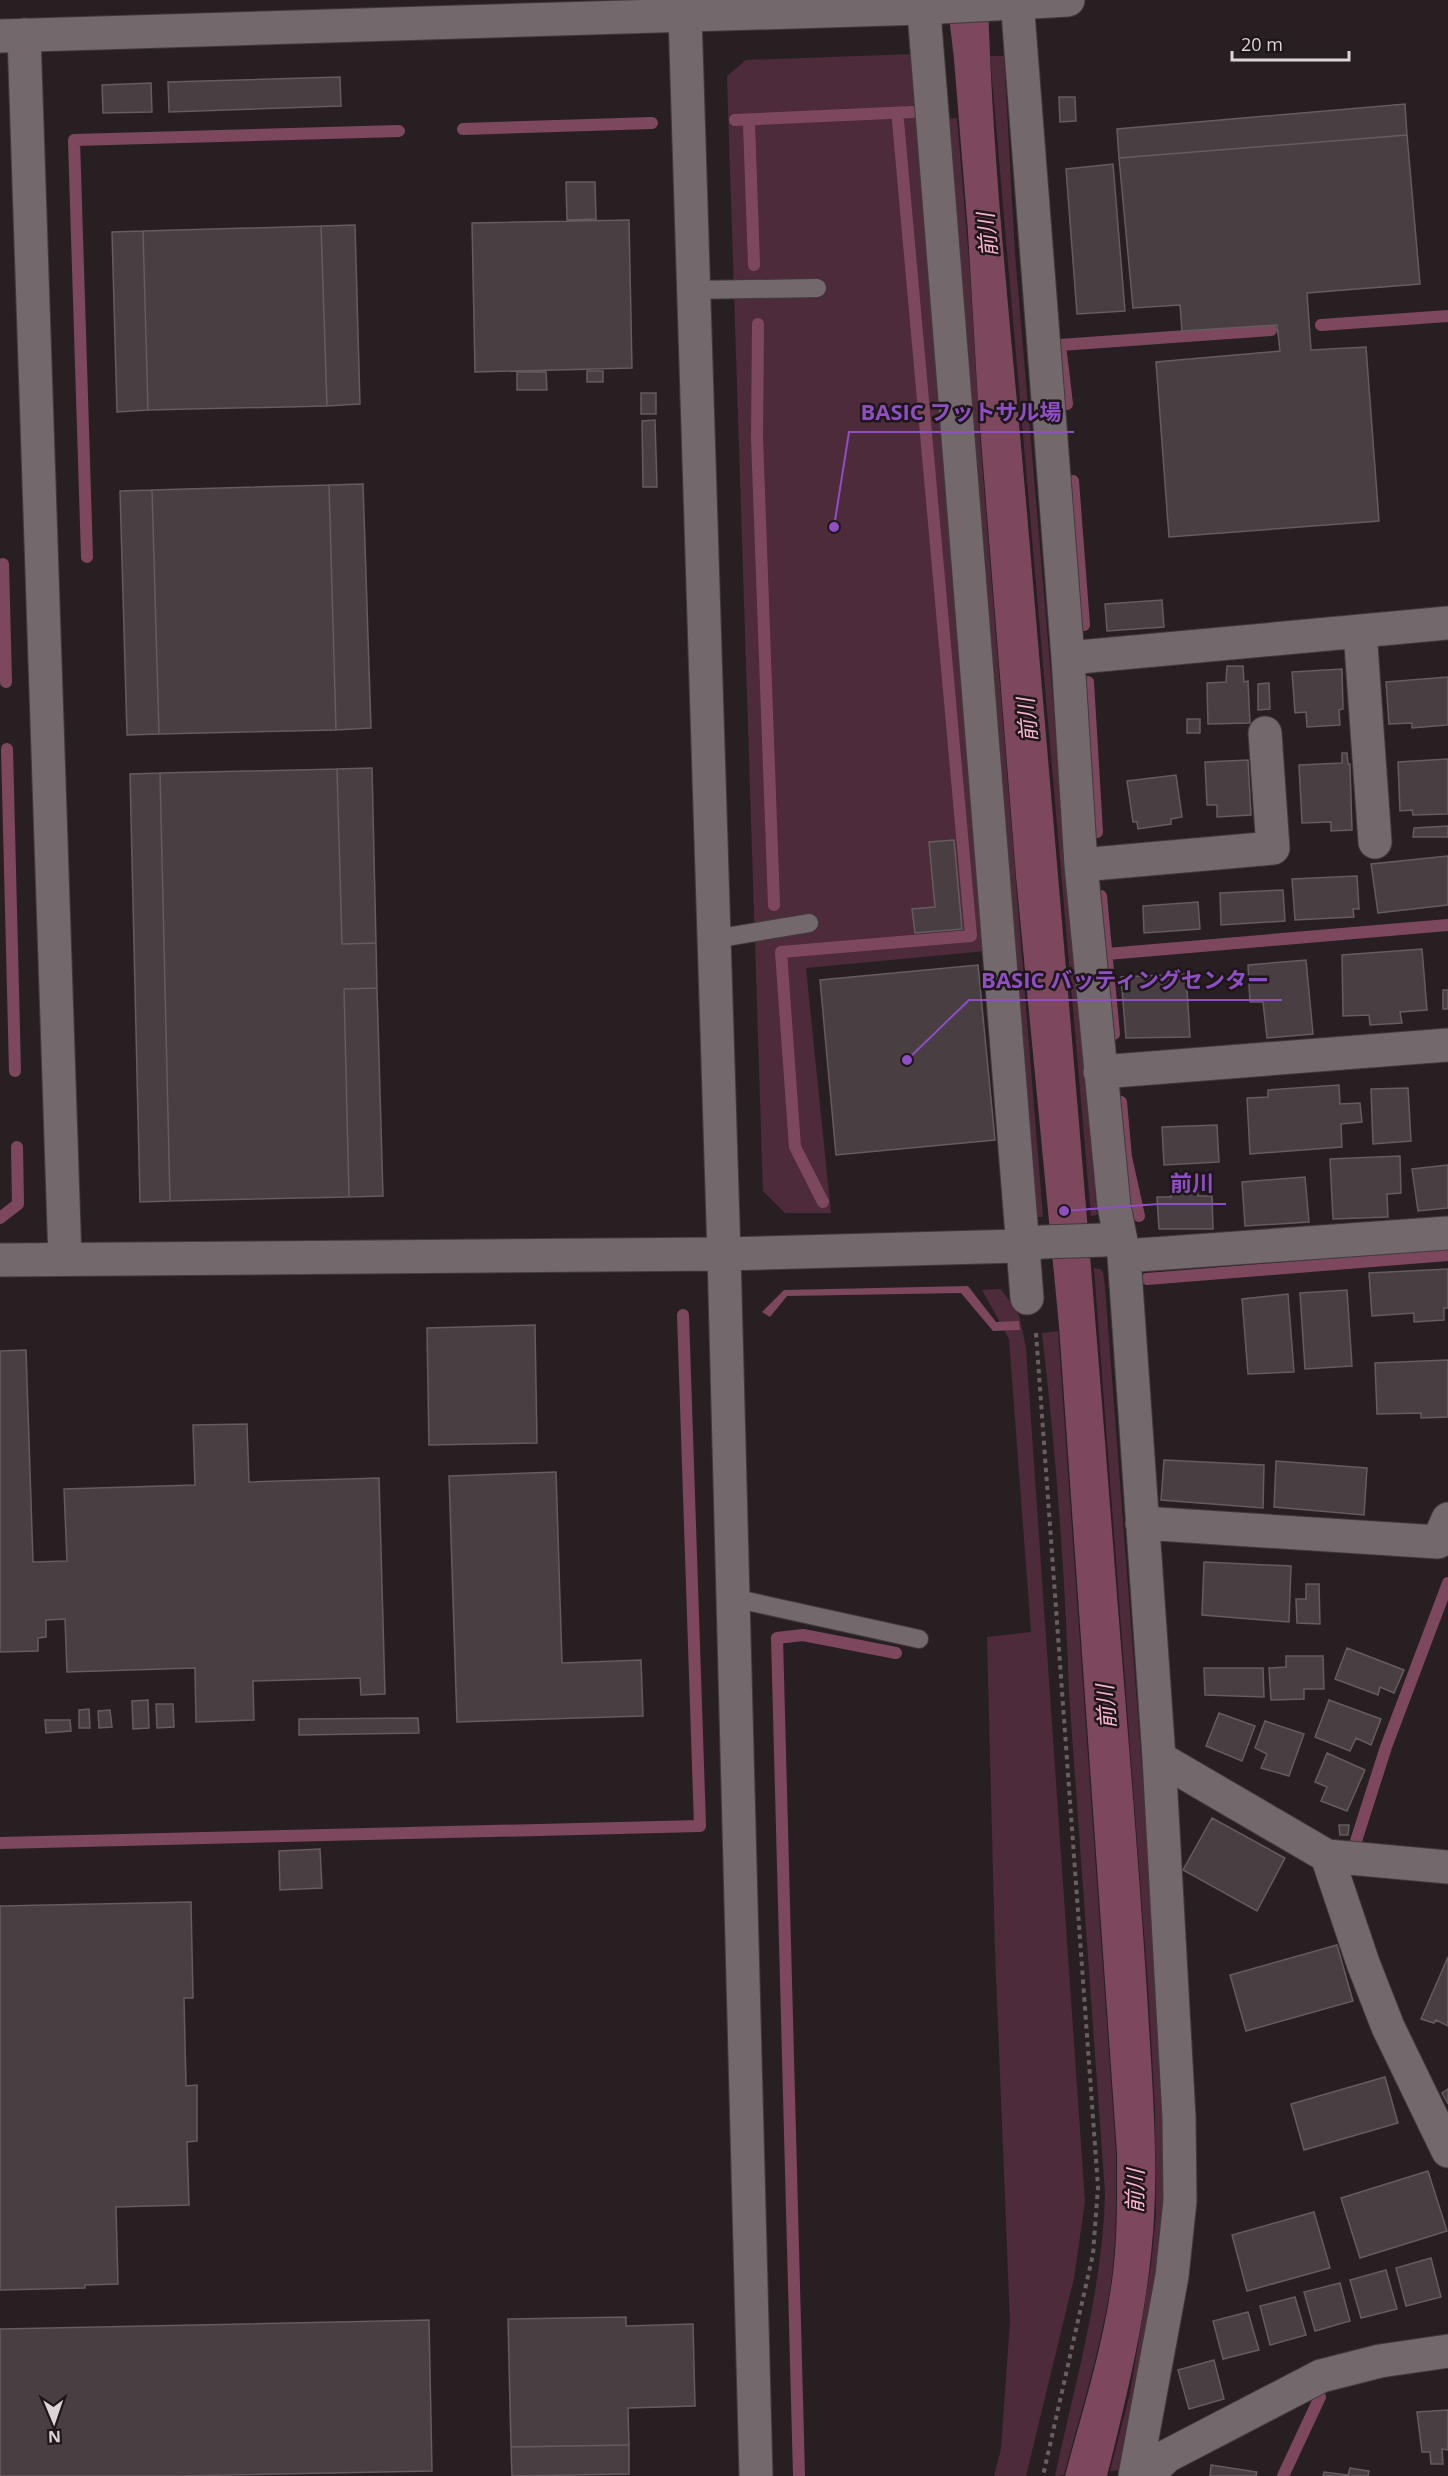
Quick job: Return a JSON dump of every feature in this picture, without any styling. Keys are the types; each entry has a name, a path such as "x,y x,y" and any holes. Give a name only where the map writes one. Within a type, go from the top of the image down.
{"street":[{"path":"65,1258 12,36 685,15 1068,0"},
{"path":"1013,3 1068,658 1081,865 1142,1523 1159,1758 1179,2117 1180,2201 1173,2276 1135,2476"},
{"path":"927,5 1032,1244 1027,1298"},
{"path":"685,15 724,1254 756,2476"},
{"path":"1068,658 1448,623"},
{"path":"1360,631 1375,843"},
{"path":"1081,865 1273,848 1265,733"},
{"path":"1100,1072 1448,1045"},
{"path":"0,1260 724,1254 1032,1244 1116,1245 1448,1233"},
{"path":"1142,1523 1438,1542 1448,1519"},
{"path":"1159,1758 1327,1856 1448,1867"},
{"path":"1327,1856 1363,1963 1388,2027 1448,2151"},
{"path":"1146,2476 1167,2456 1321,2376 1380,2361 1448,2351"}],"lane":[{"path":"694,290 818,288"},
{"path":"714,939 808,923"},
{"path":"733,1598 919,1639"}],"path":[{"path":"1027,1298 1036,1334 1098,2187 1093,2254 1043,2476"}],"shaded area":[{"path":"914,54 986,951 806,968 831,1213 785,1213 763,1191 727,76 746,60"},
{"path":"990,56 1004,56 1015,254 1097,1215 1091,1216"},
{"path":"957,118 980,438 1043,1217 1036,1217 945,119"},
{"path":"1094,1268 1103,1272 1105,1287 1156,1951 1166,2124 1167,2230 1120,2470 1110,2471 1130,2393 1151,2265 1156,2214 1155,2109 1148,1986"},
{"path":"1001,1289 1019,1315 1026,1348 1085,2202 1074,2278 1026,2476 994,2476 1001,2449 1010,2322 995,1951 987,1637 1031,1632 1009,1339 982,1290"},
{"path":"1058,1331 1116,2153 1116,2185 1113,2267 1102,2332 1064,2475 1055,2476 1094,2300 1105,2193 1069,1693 1059,1513 1042,1333"}],"water":[{"path":"947,0 988,0 1000,206 1084,1187 1147,1993 1155,2162 1154,2218 1148,2283 1142,2316 1107,2476 1065,2476 1092,2379 1108,2306 1117,2217 1117,2153 1059,1326 1016,876 978,402 968,232"},
{"path":"968,1286 996,1322 1019,1321 1020,1330 993,1331 961,1293 787,1296 770,1317 762,1312 784,1290"}],"building":[{"path":"340,77 341,106 169,112 168,82"},
{"path":"151,83 152,112 103,113 102,85"},
{"path":"1059,97 1075,97 1076,121 1060,122"},
{"path":"1405,104 1407,135 1119,158 1117,129"},
{"path":"1407,135 1420,284 1307,293 1311,350 1366,347 1379,521 1169,537 1156,362 1280,351 1277,325 1182,331 1180,305 1133,308 1119,158"},
{"path":"1113,164 1125,311 1077,314 1066,169"},
{"path":"566,182 595,182 596,219 567,220"},
{"path":"629,220 632,368 475,372 472,223"},
{"path":"355,225 360,404 327,406 321,226"},
{"path":"321,226 327,406 148,410 143,231"},
{"path":"143,231 148,410 117,412 112,232"},
{"path":"587,371 603,371 603,382 587,382"},
{"path":"517,372 546,372 547,390 517,390"},
{"path":"641,393 656,393 656,414 641,414"},
{"path":"655,420 657,487 643,487 642,421"},
{"path":"363,484 371,728 336,730 329,485"},
{"path":"329,485 336,730 159,734 152,490"},
{"path":"152,490 159,734 127,735 120,491"},
{"path":"1162,600 1164,627 1107,631 1105,604"},
{"path":"1227,666 1243,666 1244,682 1248,681 1250,723 1208,724 1207,683 1226,682"},
{"path":"1342,669 1343,709 1339,710 1340,725 1307,727 1306,712 1295,713 1292,672"},
{"path":"1448,677 1448,725 1412,728 1412,723 1389,724 1386,682"},
{"path":"1269,683 1270,709 1258,710 1258,684"},
{"path":"1187,719 1200,719 1200,733 1187,733"},
{"path":"1342,753 1347,753 1348,764 1350,764 1352,830 1331,831 1331,822 1302,823 1299,765 1342,763"},
{"path":"1448,759 1448,814 1413,815 1412,810 1400,811 1398,762"},
{"path":"1248,760 1251,815 1217,817 1217,805 1207,805 1205,762"},
{"path":"372,768 376,943 342,944 337,769"},
{"path":"337,769 342,944 376,943 377,988 344,989 349,1197 170,1201 160,773"},
{"path":"160,773 170,1201 140,1202 130,774"},
{"path":"1176,775 1182,817 1171,819 1171,824 1138,829 1137,822 1133,822 1127,781"},
{"path":"1448,826 1448,837 1413,837 1414,828"},
{"path":"954,840 962,929 915,933 912,909 935,907 929,842"},
{"path":"1448,856 1448,905 1378,913 1371,864"},
{"path":"1357,876 1359,909 1353,909 1354,917 1295,920 1292,879"},
{"path":"1283,890 1285,921 1221,925 1220,893"},
{"path":"1198,902 1200,929 1144,933 1143,906"},
{"path":"1422,949 1427,1010 1400,1012 1402,1023 1370,1025 1369,1015 1343,1016 1342,955"},
{"path":"1306,960 1313,1034 1267,1038 1263,1002 1250,1002 1248,965"},
{"path":"978,965 995,1140 836,1155 820,980"},
{"path":"1186,974 1190,1037 1126,1038 1121,977"},
{"path":"377,988 383,1196 349,1197 344,989"},
{"path":"1443,990 1448,990 1448,1009 1443,1009"},
{"path":"1339,1085 1340,1104 1360,1103 1362,1122 1341,1124 1342,1147 1250,1154 1247,1098 1268,1097 1268,1090"},
{"path":"1408,1088 1411,1141 1373,1144 1371,1089"},
{"path":"1217,1125 1219,1162 1164,1165 1162,1127"},
{"path":"1400,1156 1401,1193 1387,1194 1388,1217 1333,1219 1330,1159"},
{"path":"1448,1165 1448,1208 1418,1211 1412,1169"},
{"path":"1305,1177 1309,1222 1245,1226 1242,1182"},
{"path":"1198,1190 1198,1196 1212,1196 1213,1229 1159,1229 1157,1197 1171,1197 1171,1191"},
{"path":"1448,1269 1448,1308 1444,1308 1444,1320 1414,1322 1414,1313 1372,1316 1369,1273"},
{"path":"1347,1290 1352,1366 1305,1369 1300,1293"},
{"path":"1288,1294 1294,1372 1248,1374 1242,1299"},
{"path":"535,1325 537,1443 429,1445 427,1328"},
{"path":"26,1350 33,1562 67,1561 64,1489 195,1485 193,1425 247,1424 249,1482 379,1478 385,1694 361,1695 360,1678 253,1681 254,1720 196,1722 195,1668 67,1672 65,1619 46,1620 46,1637 38,1638 38,1651 0,1652 0,1351"},
{"path":"1448,1360 1448,1417 1421,1418 1421,1413 1377,1414 1375,1363"},
{"path":"1164,1460 1264,1465 1263,1508 1161,1500"},
{"path":"1276,1461 1367,1468 1364,1515 1274,1507"},
{"path":"556,1472 562,1663 641,1660 643,1716 457,1722 449,1476"},
{"path":"1204,1562 1291,1566 1289,1622 1202,1615"},
{"path":"1306,1584 1319,1584 1320,1624 1297,1623 1296,1599 1306,1599"},
{"path":"1347,1648 1404,1670 1394,1693 1380,1687 1378,1695 1335,1679"},
{"path":"1286,1656 1323,1656 1324,1689 1304,1689 1304,1699 1271,1700 1269,1668 1286,1667"},
{"path":"1204,1668 1263,1668 1264,1697 1205,1695"},
{"path":"148,1700 149,1728 133,1729 132,1701"},
{"path":"1329,1700 1381,1719 1371,1745 1356,1738 1350,1751 1315,1737"},
{"path":"156,1704 173,1704 174,1727 157,1728"},
{"path":"89,1709 90,1728 79,1728 79,1710"},
{"path":"110,1710 112,1727 99,1728 98,1711"},
{"path":"1219,1713 1255,1726 1242,1761 1206,1746"},
{"path":"418,1718 419,1733 299,1735 299,1719"},
{"path":"45,1720 70,1720 71,1731 46,1733"},
{"path":"1265,1721 1304,1734 1289,1776 1261,1768 1267,1754 1255,1748"},
{"path":"1327,1753 1365,1770 1347,1811 1321,1801 1327,1787 1315,1782"},
{"path":"1212,1818 1285,1858 1257,1911 1183,1870"},
{"path":"1339,1825 1349,1825 1348,1835 1340,1835"},
{"path":"320,1849 322,1888 280,1890 279,1851"},
{"path":"191,1902 193,1998 184,1998 186,2086 197,2085 197,2141 187,2142 189,2205 116,2207 118,2284 85,2285 85,2288 0,2290 0,1906"},
{"path":"1337,1945 1353,2001 1246,2031 1230,1975"},
{"path":"1448,1957 1448,2026 1436,2020 1434,2023 1421,2019"},
{"path":"1385,2077 1398,2123 1304,2150 1291,2104"},
{"path":"1448,2089 1448,2104 1442,2093"},
{"path":"1428,2171 1447,2231 1360,2258 1341,2198"},
{"path":"1314,2212 1330,2268 1247,2291 1232,2235"},
{"path":"1431,2258 1441,2297 1406,2306 1396,2268"},
{"path":"1386,2270 1397,2309 1361,2318 1350,2280"},
{"path":"1340,2283 1350,2321 1315,2331 1304,2292"},
{"path":"1295,2297 1306,2335 1270,2345 1260,2306"},
{"path":"1248,2312 1259,2350 1223,2359 1213,2321"},
{"path":"626,2317 626,2326 693,2324 695,2406 628,2408 629,2445 511,2447 508,2319"},
{"path":"429,2320 432,2471 176,2476 0,2476 0,2329"},
{"path":"1214,2360 1224,2399 1189,2409 1178,2370"},
{"path":"1448,2410 1448,2450 1442,2449 1443,2464 1431,2464 1430,2452 1422,2452 1417,2412"},
{"path":"629,2445 629,2474 512,2476 511,2447"},
{"path":"1211,2465 1257,2472 1256,2476 1210,2476"},
{"path":"1350,2468 1369,2471 1368,2476 1323,2476 1324,2472 1348,2475"}],"waterway":[{"path":"735,120 912,112"},
{"path":"823,1202 795,1147 781,952 971,936 898,121"},
{"path":"463,129 652,123"},
{"path":"749,124 754,265"},
{"path":"87,557 74,140 399,131"},
{"path":"1321,325 1448,316"},
{"path":"758,324 757,438 774,905"},
{"path":"1067,404 1060,345 1271,330"},
{"path":"1073,481 1084,625"},
{"path":"3,564 6,682"},
{"path":"1088,682 1097,832"},
{"path":"7,749 15,1071"},
{"path":"1101,896 1114,1034"},
{"path":"1107,954 1448,925"},
{"path":"1121,1102 1126,1157 1139,1216"},
{"path":"0,1218 18,1204 17,1147"},
{"path":"1147,1279 1448,1255"},
{"path":"0,1843 700,1826 683,1315"},
{"path":"1356,1841 1386,1747 1448,1583"},
{"path":"799,2476 777,1638 803,1635 896,1653"},
{"path":"1283,2476 1320,2397"}],"place":[{"name":"BASIC フットサル場","path":"834,527"},
{"name":"BASIC バッティングセンター","path":"907,1060"},
{"name":"前川","path":"1064,1211"}]}
